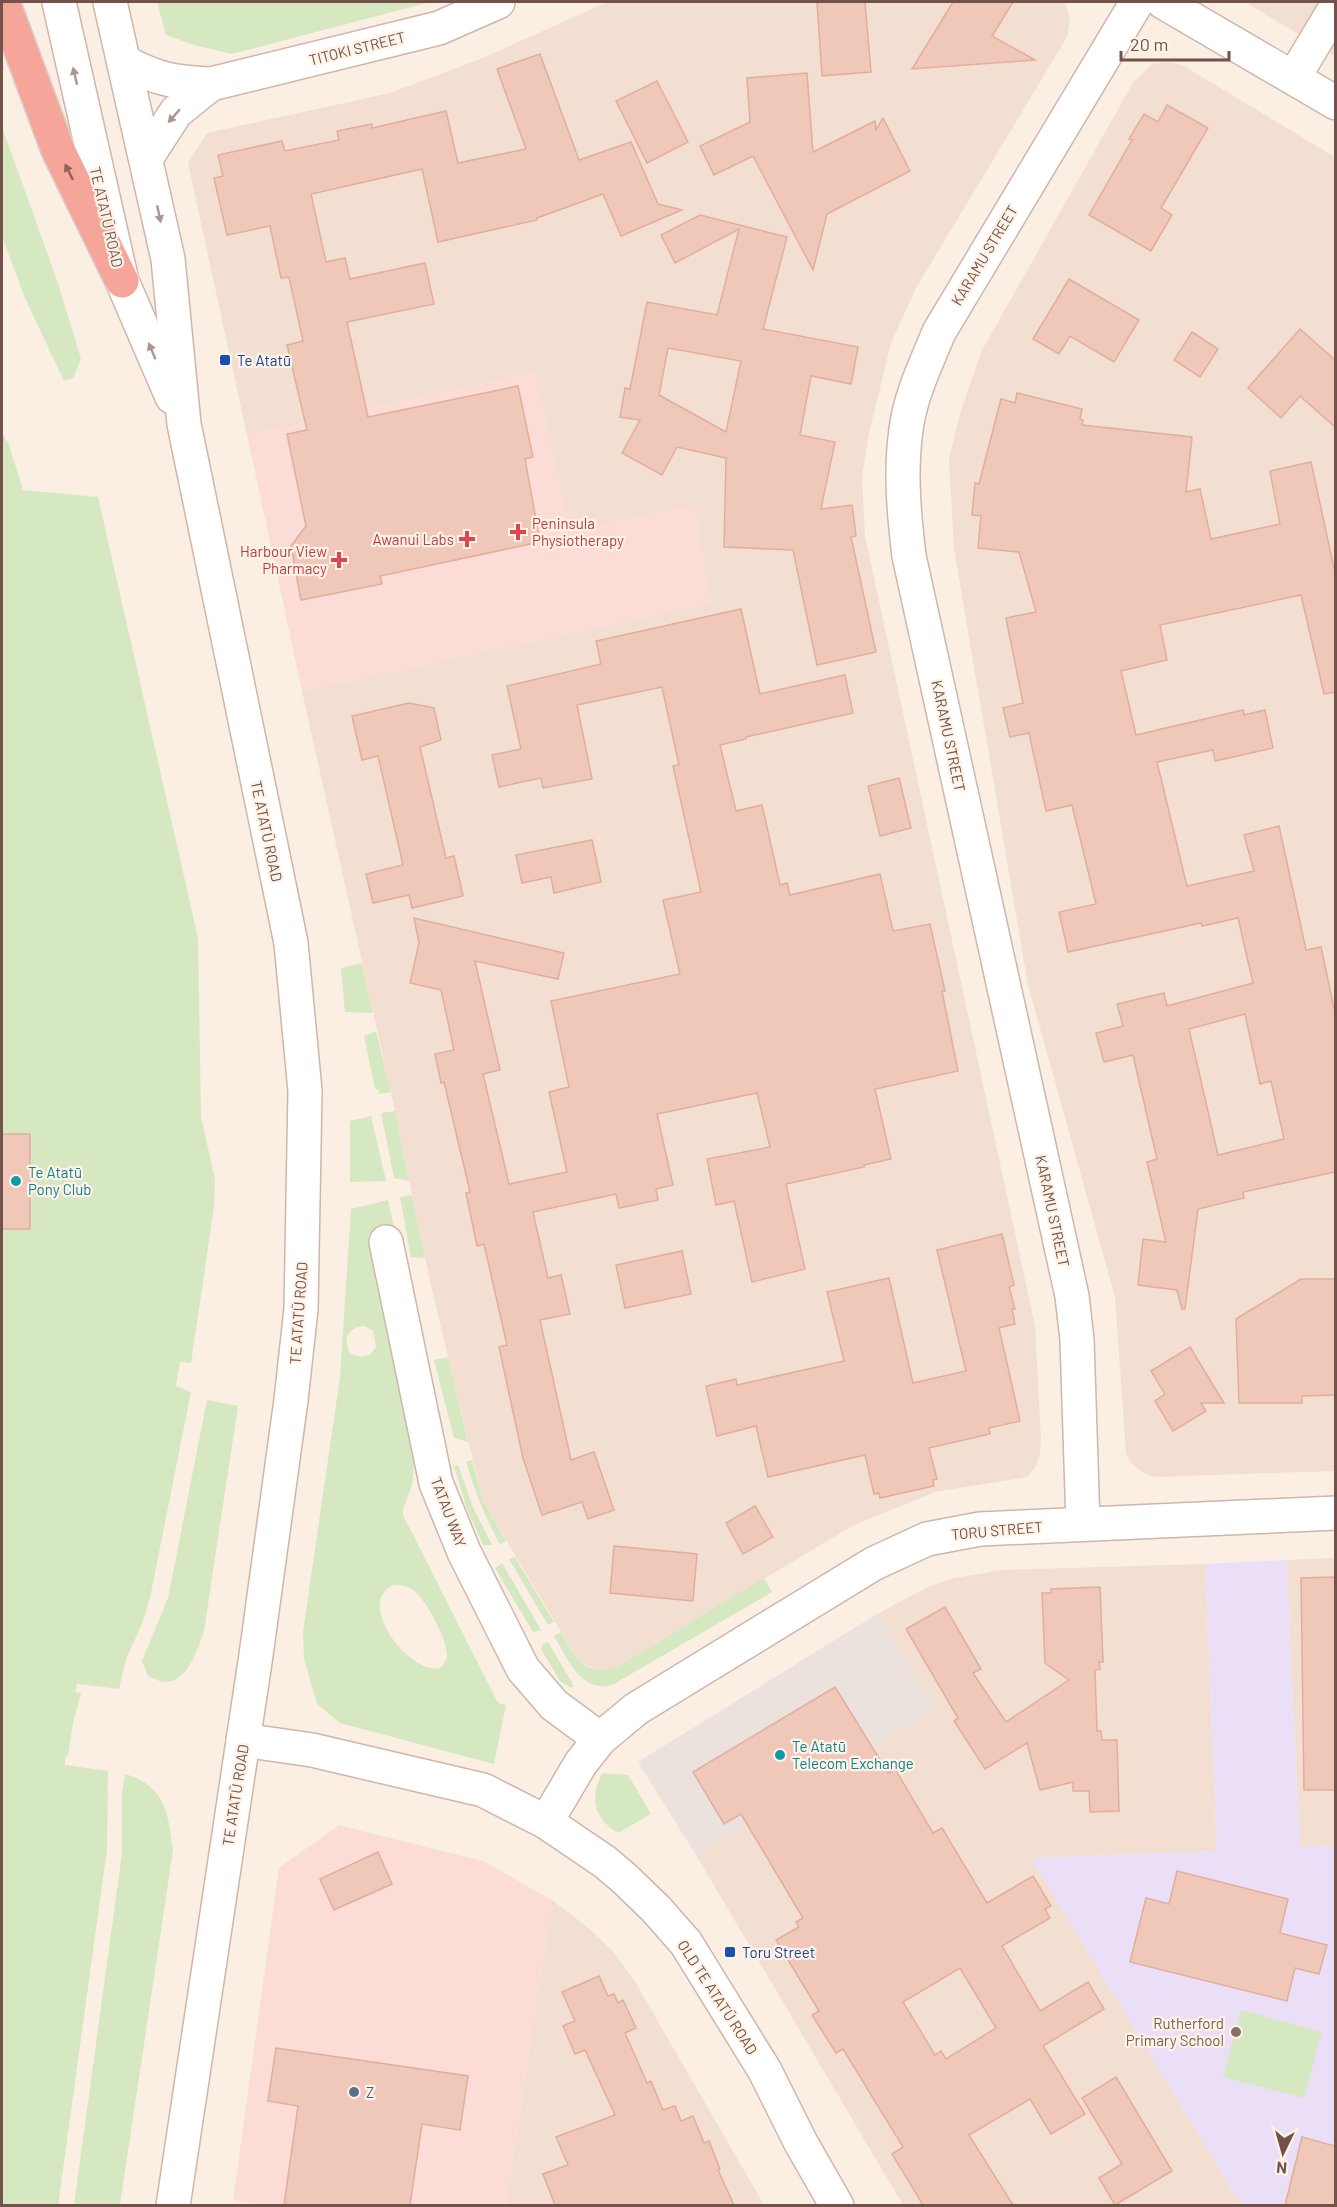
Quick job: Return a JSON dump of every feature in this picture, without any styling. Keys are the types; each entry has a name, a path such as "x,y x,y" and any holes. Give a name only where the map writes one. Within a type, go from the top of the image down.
{"highway":[{"path":"3,2 58,150 122,281"}],"street":[{"name":"TE ATATŪ ROAD","path":"59,2 122,281 184,424"},
{"name":"TE ATATŪ ROAD","path":"110,2 147,157 168,259 184,424 291,943 305,1091 301,1309 279,1493 173,2205"},
{"name":"TITOKI STREET","path":"124,62 152,76 175,82 212,84 439,28 498,2"},
{"name":"KARAMU STREET","path":"1083,1523 1077,1340 1072,1296 909,556 903,498 906,429 913,401 939,332 1137,2"},
{"path":"1163,2 1335,103"},
{"path":"1294,77 1335,7"},
{"name":"TITOKI STREET","path":"147,157 176,112 212,84"},
{"name":"TATAU WAY","path":"386,1242 436,1483 464,1551 524,1669 554,1705 600,1739"},
{"name":"TORU STREET","path":"546,1822 581,1763 600,1739 636,1709 865,1568 927,1539 960,1531 1083,1523 1335,1513"},
{"name":"OLD TE ATATŪ ROAD","path":"243,1740 312,1750 483,1790 546,1822 625,1879 686,1943 765,2071 801,2142 837,2205"}],"shaded area":[{"path":"607,2 1065,2 1070,20 1067,37 916,288 891,343 869,433 862,477 865,536 1035,1326 1040,1454 1036,1466 1027,1477 935,1492 854,1525 620,1665 607,1670 595,1669 579,1662 483,1501 431,1286 391,1092 302,691 710,603 695,506 570,530 534,373 247,435 188,163 207,133 390,93 483,58"},
{"path":"1245,2 1335,2 1335,56"},
{"path":"1168,62 1182,65 1335,157 1336,1471 1153,1477 1142,1472 1130,1462 1126,1453 1115,1297 1028,985 954,549 949,459 960,414 981,352 1134,81 1153,64"},
{"path":"534,373 570,530 695,505 710,603 302,691 247,435"},
{"path":"1335,1558 1335,1846 1300,1848 1286,1560"},
{"name":"Rutherford Primary School","path":"1286,1560 1300,1847 1335,1846 1335,2205 1241,2205 1031,1858 1217,1851 1205,1564"},
{"path":"1205,1564 1217,1851 1031,1858 1241,2205 903,2205 696,1855 934,1709 877,1614 928,1587 955,1578 1002,1570"},
{"path":"877,1614 934,1709 696,1855 638,1762"},
{"path":"339,1825 483,1861 552,1900 506,2205 270,2206 233,2200 279,1868"},
{"path":"552,1900 585,1925 612,1950 634,1980 764,2205 506,2206"}],"green space":[{"path":"157,2 430,2 232,54 194,45 166,35"},
{"path":"2,127 58,283 81,359 73,378 64,381 25,298 2,236"},
{"path":"2,433 9,445 23,490 98,497 198,938 201,1117 215,1180 214,1207 191,1363 180,1362 176,1386 191,1392 150,1598 142,1624 126,1659 119,1689 77,1684 75,1692 81,1693 68,1756 65,1757 65,1765 108,1771 107,1849 58,2206 2,2205"},
{"path":"362,963 373,1013 345,1012 341,968"},
{"path":"376,1031 391,1092 379,1094 379,1090 375,1089 364,1036"},
{"path":"395,1111 409,1181 394,1178 381,1113"},
{"path":"371,1116 386,1181 350,1182 350,1121"},
{"path":"412,1195 425,1258 411,1257 400,1197"},
{"path":"388,1200 395,1231 368,1236 415,1452 412,1485 403,1515 498,1703 506,1705 494,1764 340,1723 317,1704 304,1659 303,1632 340,1377 351,1209","holes":["365,1326 373,1331 376,1347 370,1355 359,1357 350,1353 347,1339 351,1331","394,1585 412,1589 435,1620 444,1640 447,1656 440,1668 429,1668 418,1663 397,1645 389,1633 380,1608 381,1598 383,1593"]},
{"path":"448,1357 468,1442 454,1438 434,1360"},
{"path":"207,1400 238,1406 204,1631 186,1670 174,1680 164,1682 148,1676 142,1661 168,1598"},
{"path":"472,1460 483,1501 506,1541 500,1544 469,1473 466,1462"},
{"path":"458,1465 473,1507 492,1545 483,1545 467,1509 454,1466"},
{"path":"515,1557 554,1622 548,1625 509,1559"},
{"path":"502,1563 541,1630 533,1632 495,1568"},
{"path":"764,1578 772,1592 612,1685 591,1684 583,1679 570,1664 554,1636 561,1632 583,1664 598,1670 608,1669 620,1665"},
{"path":"548,1642 574,1686 571,1688 560,1681 541,1649 543,1644"},
{"path":"602,1773 628,1775 651,1814 618,1833 610,1827 603,1821 596,1807 596,1791"},
{"path":"125,1774 149,1786 162,1802 169,1824 173,1850 120,2205 74,2205 122,1853 122,1792"},
{"path":"1241,2010 1322,2032 1304,2098 1223,2077"}],"building":[{"path":"817,2 865,2 871,72 822,76"},
{"path":"953,2 1013,2 992,36 1035,60 912,69"},
{"path":"540,54 579,160 631,142 658,204 682,210 621,236 603,194 537,218 537,220 438,242 422,169 311,194 326,262 345,258 350,279 425,263 434,304 347,322 368,417 518,386 533,457 525,459 540,542 380,576 382,584 301,600 291,546 306,526 287,434 307,430 287,345 303,341 289,277 281,278 270,226 227,235 214,178 223,176 218,155 282,141 285,151 339,140 337,131 372,124 372,128 446,111 458,163 526,149 497,69"},
{"path":"807,73 813,152 875,121 876,130 883,118 910,171 827,214 813,270 753,156 714,175 700,146 750,122 747,78"},
{"path":"657,81 688,142 647,163 616,101"},
{"path":"1167,105 1208,128 1161,208 1172,215 1151,251 1089,215 1132,140 1129,139 1144,114 1158,122"},
{"path":"700,215 787,237 763,329 858,347 851,384 811,376 800,435 835,442 821,509 852,505 856,536 851,537 876,652 817,665 793,550 724,547 726,458 677,447 662,475 622,453 640,420 620,417 625,388 630,389 647,302 717,315 739,229 675,263 661,235","holes":["668,348 741,361 726,432 659,395"]},
{"path":"1069,279 1139,320 1114,362 1070,336 1059,354 1033,339"},
{"path":"1300,329 1335,360 1335,427 1300,396 1281,418 1248,388"},
{"path":"1192,332 1218,349 1200,377 1174,360"},
{"path":"1017,393 1082,409 1080,419 1083,420 1082,425 1192,437 1186,492 1200,489 1211,539 1280,524 1270,471 1311,462 1335,573 1335,692 1324,694 1301,595 1160,625 1167,660 1121,671 1136,735 1243,710 1244,715 1265,710 1273,748 1215,761 1213,750 1157,762 1187,886 1254,871 1244,835 1279,826 1306,950 1321,947 1335,1013 1335,1172 1243,1192 1244,1198 1198,1209 1185,1309 1182,1309 1177,1290 1138,1285 1143,1239 1166,1242 1147,1162 1157,1159 1133,1055 1104,1062 1096,1033 1123,1026 1117,1004 1164,993 1167,1006 1253,983 1238,918 1202,926 1201,923 1068,952 1059,912 1096,904 1072,805 1046,811 1029,733 1010,737 1003,708 1023,703 1006,618 1036,612 1019,552 978,548 981,516 972,515 975,483 979,484 1001,399 1015,403","holes":["1245,1014 1260,1084 1271,1081 1284,1139 1218,1155 1189,1029"]},
{"path":"741,609 760,694 845,675 853,713 720,745 736,811 762,805 780,885 787,883 790,895 880,874 893,931 930,924 945,991 942,991 958,1071 875,1089 891,1159 786,1184 805,1269 752,1282 734,1201 716,1205 707,1159 770,1147 757,1093 657,1114 673,1185 656,1189 658,1200 619,1208 616,1194 533,1212 548,1278 561,1275 570,1314 540,1320 571,1460 594,1452 614,1510 588,1519 582,1502 542,1515 523,1458 499,1347 507,1345 484,1244 477,1246 466,1193 470,1192 444,1082 441,1083 435,1054 454,1050 441,990 410,983 419,943 414,918 564,953 558,979 475,961 500,1070 483,1074 509,1184 567,1172 549,1092 569,1087 551,1001 680,974 663,900 701,892 673,766 679,765 662,687 577,705 592,779 543,788 541,778 499,787 492,755 521,749 507,686 601,664 596,641"},
{"path":"409,703 434,708 441,740 420,747 446,858 454,856 463,896 412,908 409,895 373,903 366,874 403,865 378,756 362,760 352,716"},
{"path":"899,778 911,828 880,836 868,786"},
{"path":"592,840 601,882 554,893 551,877 522,883 516,855"},
{"name":"Te Atatū Pony Club","path":"2,1134 30,1134 30,1229 2,1229"},
{"path":"1002,1234 1014,1285 1009,1287 1015,1309 1012,1309 1015,1324 999,1328 1020,1421 989,1428 990,1434 929,1448 937,1479 933,1480 934,1486 880,1498 879,1493 874,1494 865,1455 768,1477 756,1426 717,1436 706,1386 736,1379 737,1385 844,1361 827,1292 889,1278 913,1383 966,1371 937,1250"},
{"path":"682,1251 691,1294 625,1308 616,1265"},
{"path":"1301,1279 1335,1279 1335,1395 1302,1396 1302,1403 1239,1403 1236,1319"},
{"path":"1190,1347 1224,1403 1201,1403 1206,1411 1173,1431 1155,1401 1165,1394 1151,1371"},
{"path":"755,1506 773,1537 743,1554 726,1523"},
{"path":"614,1546 697,1554 693,1601 610,1593"},
{"path":"1335,1577 1335,1790 1304,1790 1301,1578"},
{"path":"1100,1587 1103,1662 1099,1662 1100,1669 1095,1670 1097,1731 1101,1731 1102,1740 1117,1740 1119,1811 1090,1812 1089,1791 1073,1791 1073,1782 1040,1790 1027,1743 985,1769 954,1721 958,1718 906,1629 945,1607 981,1669 973,1673 1006,1722 1069,1680 1045,1663 1042,1593 1051,1593 1051,1589"},
{"path":"835,1687 888,1773 895,1769 933,1833 942,1828 987,1903 1033,1876 1051,1906 1045,1909 1050,1918 1002,1946 1040,2011 1088,1982 1104,2009 1043,2046 1085,2114 1051,2134 1030,2099 969,2135 1013,2205 923,2205 892,2154 903,2147 843,2049 836,2053 812,2015 819,2011 776,1940 799,1927 796,1922 803,1918 741,1814 724,1824 693,1772","holes":["960,1968 996,2028 946,2059 941,2051 935,2055 903,2002"]},
{"path":"378,1852 392,1884 334,1910 320,1879"},
{"path":"1177,1871 1288,1899 1280,1933 1327,1945 1319,1974 1295,1968 1287,2001 1130,1962 1146,1898 1169,1904"},
{"path":"599,1976 608,1996 614,1994 618,2003 623,2000 636,2028 625,2033 647,2083 651,2081 663,2110 675,2106 681,2121 693,2116 704,2143 709,2141 720,2169 718,2170 734,2205 555,2205 543,2174 568,2165 556,2137 615,2115 585,2050 575,2054 563,2026 575,2021 562,1992"},
{"path":"276,2048 468,2076 460,2130 422,2124 410,2205 284,2205 298,2106 268,2101"},
{"path":"1116,2077 1172,2171 1115,2205 1099,2178 1122,2164 1082,2098"},
{"path":"1302,2137 1335,2146 1335,2205 1285,2205"}],"place":[{"name":"Te Atatū","path":"225,360"},
{"name":"Peninsula Physiotherapy","path":"518,532"},
{"name":"Awanui Labs","path":"467,539"},
{"name":"Harbour View Pharmacy","path":"339,560"},
{"name":"Te Atatū Pony Club","path":"16,1181"},
{"name":"Te Atatū Telecom Exchange","path":"780,1755"},
{"name":"Toru Street","path":"730,1952"},
{"name":"Rutherford Primary School","path":"1236,2032"},
{"name":"Z","path":"354,2092"}]}
